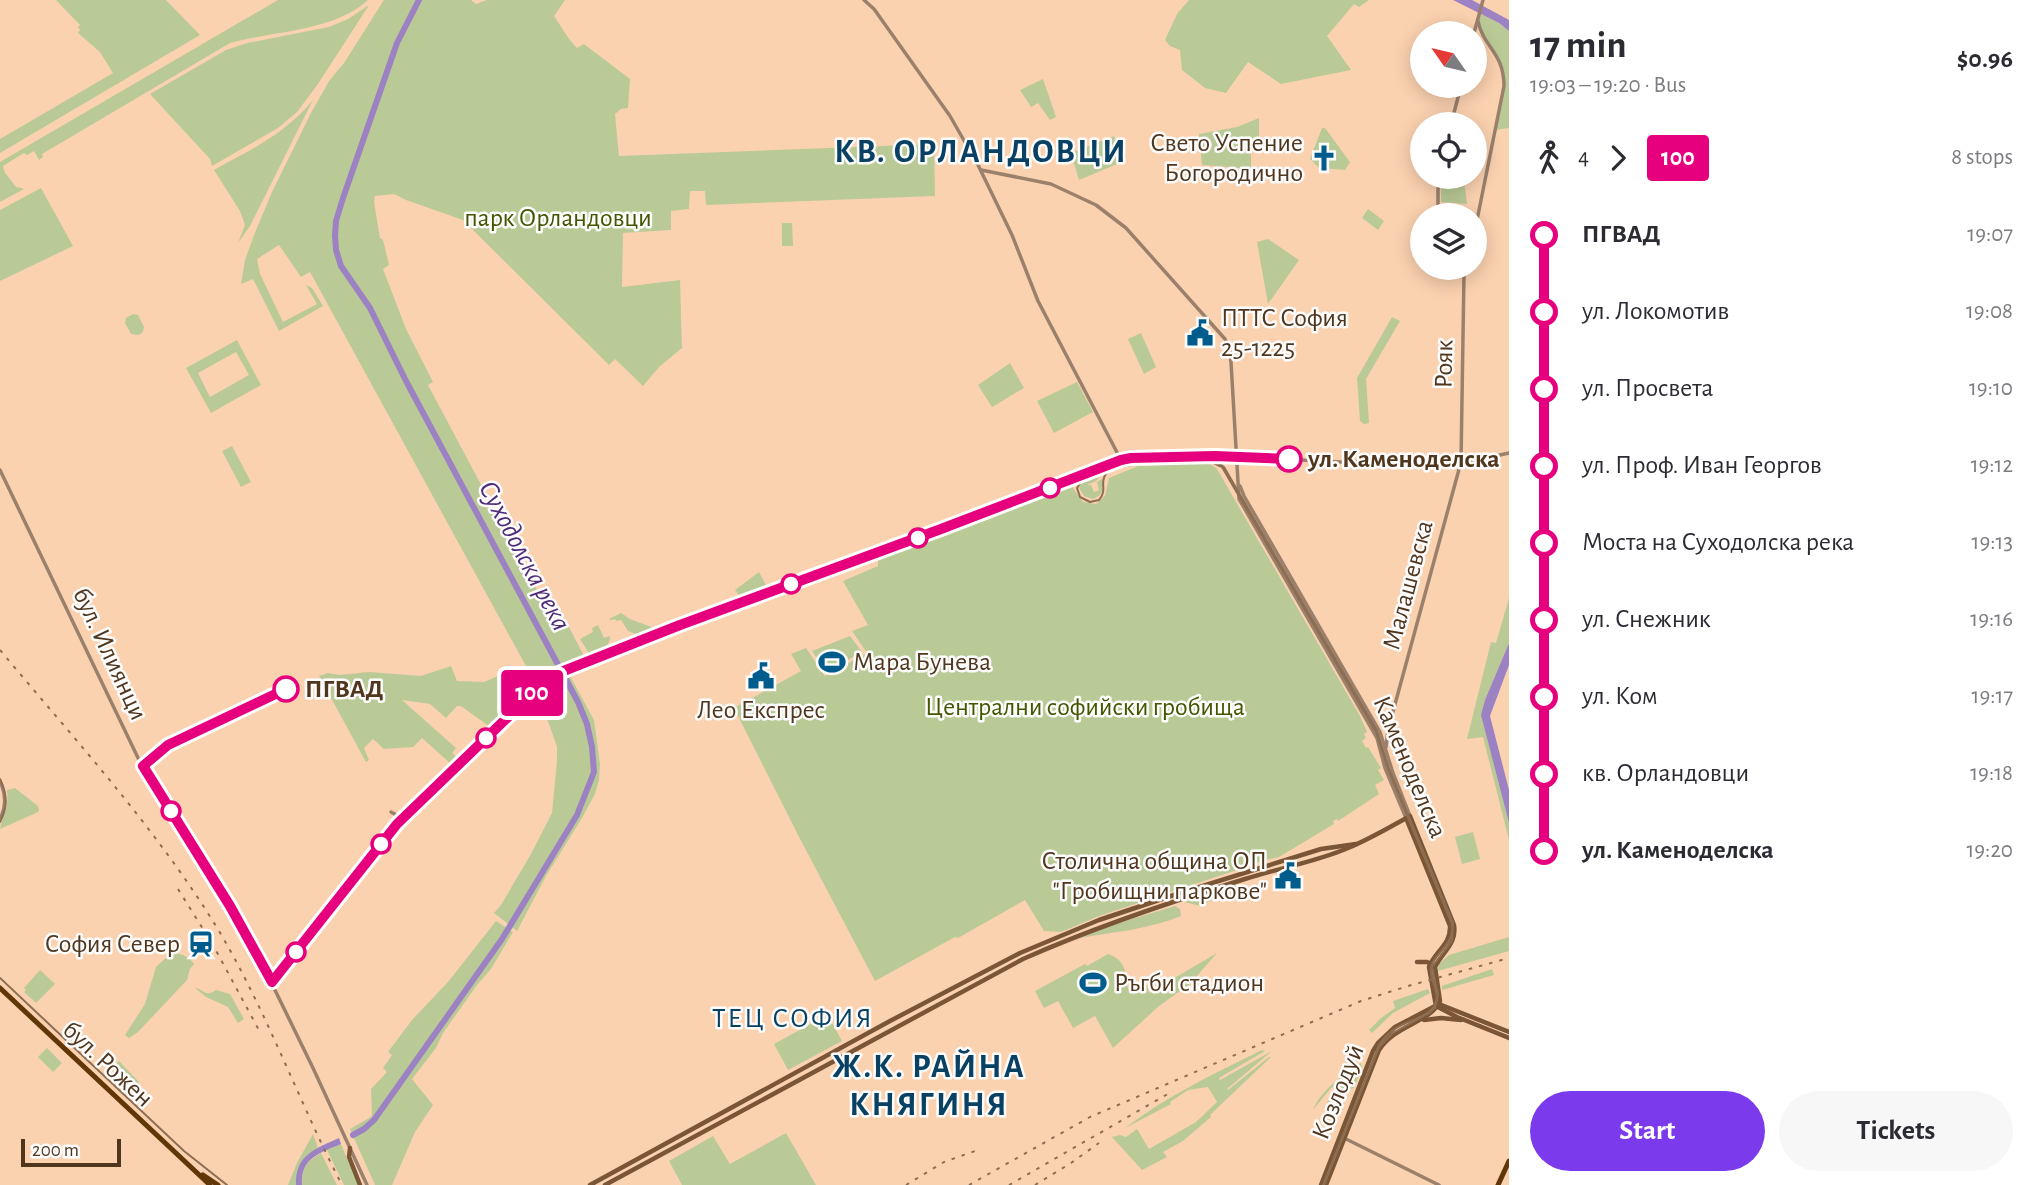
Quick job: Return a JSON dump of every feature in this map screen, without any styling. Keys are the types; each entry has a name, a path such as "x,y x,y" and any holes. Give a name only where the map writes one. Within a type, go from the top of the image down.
{"main road":[{"path":"590,1185 1010,958 1099,920 1178,897 1321,849 1357,844 1408,817"},
{"name":"Каменоделска","path":"1408,817 1450,926 1446,944 1430,964"},
{"name":"Каменоделска","path":"1408,817 1454,925 1453,941 1432,972"},
{"path":"605,1185 1023,959 1178,897"},
{"path":"1432,972 1417,962 1430,964 1440,994 1436,1005"},
{"name":"бул. Рожен","path":"0,988 210,1185"},
{"path":"1436,1005 1509,1038"},
{"path":"1436,1005 1509,1032"},
{"name":"Козлодуй","path":"1323,1185 1379,1050 1394,1033 1432,1013 1436,1005"},
{"name":"Козлодуй","path":"1342,1137 1378,1044 1395,1027 1436,1005"},
{"path":"1416,1021 1441,1018 1467,1021"},
{"path":"350,1148 349,1157 360,1185"},
{"path":"1497,1185 1509,1161"},
{"path":"191,1167 204,1185"},
{"name":"бул. Рожен","path":"191,1167 218,1185"}],"street":[{"path":"864,0 874,9 950,116 981,170 1012,235 1038,301 1121,460"},
{"path":"1478,21 1482,2"},
{"path":"1480,203 1504,86 1501,63 1488,43"},
{"name":"Каменоделска","path":"981,170 1051,184 1096,205 1126,228 1225,339 1229,346 1231,362 1239,499 1386,747 1408,817"},
{"name":"Рояк","path":"1461,462 1464,280"},
{"path":"272,982 397,824 537,689 556,674 1121,460 1189,456 1340,462 1461,462 1509,453"},
{"name":"Малашевска","path":"1386,747 1390,722 1461,462"},
{"name":"бул. Илиянци","path":"0,470 140,762 230,906 272,982 367,1185"},
{"name":"Каменоделска","path":"1238,481 1244,496 1375,723 1385,768 1408,817"},
{"path":"1375,723 1381,726 1390,722"},
{"path":"1378,735 1390,722"},
{"path":"1378,735 1388,730"},
{"path":"0,781 5,793 5,803 0,820"},
{"path":"391,812 398,816 407,815"},
{"path":"1342,1137 1439,1185"}],"green space":[{"path":"56,0 166,0 200,35 0,153 0,139 113,73 100,52 78,33 80,25"},
{"path":"278,0 368,0 339,18 321,24 230,43 42,154 43,157 39,160 34,151 27,155 24,153 3,166 16,187 24,189 0,202 0,162"},
{"name":"парк Орландовци","path":"384,0 471,0 476,4 487,0 565,0 554,16 569,39 577,48 584,44 630,79 628,108 615,114 619,156 934,144 935,196 706,205 705,191 690,191 689,209 671,211 671,230 623,233 622,287 680,280 682,348 659,367 643,386 615,359 609,365 463,220 394,194 375,196 380,238 383,240 389,265 383,269 406,329 433,382 428,385 544,603 554,598 585,658 554,670 541,680 533,679 310,272 301,277 279,245 257,259 260,274 283,322 317,304 306,285 312,288 323,306 279,331 253,279 241,284 245,260 254,235 311,113 329,81 344,63"},
{"path":"1189,0 1369,0 1359,7 1354,4 1327,36 1351,70 1281,84 1248,62 1226,93 1205,88 1182,70 1180,50 1170,46 1165,40 1177,14"},
{"path":"369,5 297,112 278,128 212,166 210,159 150,94 226,50 247,43 329,27 348,19"},
{"path":"1479,13 1509,31 1509,128 1495,130 1503,96 1503,71 1498,57 1488,43 1488,21 1478,21"},
{"path":"1043,79 1056,117 1050,120 1038,103 1031,107 1020,90"},
{"path":"313,100 250,226 238,243 245,225 240,211 214,170 279,132"},
{"path":"1259,118 1259,143 1251,144 1251,169 1202,165 1199,134 1237,127"},
{"path":"1322,128 1325,128 1350,162 1345,170 1319,168 1310,159"},
{"path":"1114,136 1122,162 1079,180 1071,153"},
{"path":"41,188 73,246 0,281 0,210"},
{"path":"1441,189 1465,189 1467,203 1441,202"},
{"path":"1368,209 1384,221 1378,230 1362,218"},
{"path":"782,223 792,223 793,246 782,246"},
{"path":"1268,239 1299,260 1268,304 1257,242"},
{"path":"133,314 138,315 144,327 139,335 131,334 125,323 126,318"},
{"path":"1392,317 1400,321 1366,379 1369,423 1364,424 1360,421 1357,378"},
{"path":"1141,333 1156,367 1144,374 1128,339"},
{"path":"237,340 261,385 211,413 186,368","holes":["236,352 249,375 210,397 198,373"]},
{"path":"1010,363 1024,388 992,407 978,385"},
{"path":"1077,382 1093,412 1054,433 1037,401"},
{"path":"232,446 251,482 241,487 222,451"},
{"name":"Централни софийски гробища","path":"1209,463 1217,469 1360,716 1367,732 1362,741 1381,768 1378,770 1384,780 1375,785 1379,794 1279,857 1264,859 1099,916 1061,932 1044,931 1025,900 875,981 734,708 801,671 791,654 806,648 825,676 867,653 852,631 868,625 843,581 878,566 878,556 1071,485 1083,502 1096,504 1105,496 1109,478 1138,466"},
{"path":"1105,471 1096,481 1087,485 1091,485 1094,492 1099,490 1097,482 1102,479 1101,493 1093,499 1084,496 1079,488 1081,482"},
{"path":"759,572 767,587 741,598 735,590"},
{"path":"1509,598 1509,643 1485,700 1483,722 1509,823 1509,840 1483,737 1467,739 1491,642 1496,643"},
{"path":"621,613 654,628 638,635 628,631 621,620 609,619"},
{"path":"598,625 604,638 610,636 610,639 606,649 590,655 580,639 593,632 592,628"},
{"name":"Мара Бунева","path":"850,636 862,652 826,672 812,651"},
{"path":"451,666 457,681 484,682 521,666 533,685 490,727 461,706 457,706 446,718 430,704 402,700 456,748 452,753 458,758 451,764 422,738 413,747 384,749 373,739 364,748 369,760 366,762 319,676 328,673 340,675 369,672 421,676"},
{"path":"569,674 594,720 600,764 599,780 582,818 546,876 517,931 494,913 531,854 552,813 557,761 557,747 536,696 551,683"},
{"path":"15,788 38,806 39,811 0,829 7,790"},
{"path":"1473,832 1480,859 1462,864 1455,837"},
{"path":"1235,884 1236,887 1201,906 1184,902"},
{"path":"1175,906 1180,909 1181,916 1132,930 1081,938 1109,926"},
{"path":"496,921 513,932 491,969 412,1079 433,1105 415,1132 392,1185 375,1185 350,1129 372,1115 371,1089 387,1072 383,1068 392,1055 388,1052"},
{"path":"1509,937 1509,951 1438,971 1439,964 1449,955"},
{"path":"171,953 184,956 194,964 187,980 138,1032 129,1038 125,1035 145,1004 156,967"},
{"path":"1217,953 1190,984 1159,1006 1113,1048 1095,1016 1073,1028 1058,1001 1044,1008 1035,991 1108,954 1123,965 1129,991 1147,985 1149,993"},
{"path":"1492,969 1494,975 1442,990 1442,986"},
{"path":"40,970 55,984 36,1003 24,992 24,988"},
{"path":"195,988 207,993 216,990 230,994 244,1019 238,1023 228,1007 206,997"},
{"path":"1428,989 1430,993 1393,1013 1372,1033 1369,1030 1395,1008 1393,1001"},
{"path":"816,1021 820,1027 831,1021 842,1041 788,1070 774,1044"},
{"path":"47,1048 62,1063 53,1072 38,1057"},
{"path":"1262,1050 1265,1051 1219,1078 1220,1080 1272,1051 1227,1089 1271,1057 1210,1115 1211,1117 1183,1141 1163,1152 1167,1157 1142,1170 1112,1137 1126,1137 1137,1129 1149,1149 1196,1122 1217,1102 1208,1087 1188,1090 1170,1102 1171,1104 1125,1128 1174,1095"},
{"path":"119,1061 139,1082 131,1090 114,1075 114,1066"},
{"path":"1361,1063 1354,1088 1347,1090 1330,1106 1331,1112 1338,1120 1336,1122 1327,1115 1326,1107 1331,1097 1340,1090 1338,1083 1313,1110 1328,1089"},
{"path":"786,1133 816,1185 682,1185 669,1161 713,1136 730,1164"},
{"path":"313,1134 318,1148 301,1163 296,1185 288,1185 297,1163"},
{"path":"341,1144 358,1185 344,1185 327,1150"},
{"path":"321,1153 337,1185 302,1185 306,1166"}],"shaded area":[{"path":"1453,0 1472,0 1509,20 1509,31 1499,23"},
{"path":"1509,643 1509,665 1490,716 1509,790 1509,823 1481,715"},
{"path":"339,1138 341,1144 319,1154 308,1163 304,1168 302,1185 296,1185 299,1167 308,1154"}],"waterway":[{"name":"Суходолска река","path":"353,1135 374,1120 502,939 577,815 594,772 587,724 578,702 406,381 370,308 341,266 336,250 336,221 343,198 397,43 419,0"}],"tram line":[{"path":"1323,1185 1379,1045 1392,1031 1424,1015 1435,1004 1437,994 1431,967 1449,941 1452,924 1388,769 1376,732 1222,467 1211,462 1124,466 1106,474 1099,500 1090,502 1080,497 1077,488 1082,480 1127,463 1210,460 1224,467 1377,731 1389,769 1453,923 1452,941 1432,967 1438,995 1435,1008 1429,1013 1393,1033 1379,1047 1324,1185"},
{"path":"0,779 6,800 0,822"},
{"path":"0,978 184,1151 227,1185"}],"railway":[{"path":"0,650 142,821 195,893 252,993 342,1185"},
{"path":"178,889 213,945 261,1034"},
{"path":"969,1185 1090,1117 1361,1001 1509,958"},
{"path":"1009,1185 1173,1091"},
{"path":"1035,1185 1099,1143"},
{"path":"906,1185 944,1162 978,1150"}],"bus line":[{"name":"100","path":"286,689 168,745 143,766 199,854 272,982 397,824 537,689 556,674 1121,460 1215,456 1289,459"}],"place":[{"name":"Свето Успение Богородично","path":"1324,158"},
{"name":"ПТТС София 25-1225","path":"1200,333"},
{"name":"ул. Каменоделска","path":"1289,459"},
{"name":"Мара Бунева","path":"832,662"},
{"name":"Лео Експрес","path":"761,676"},
{"name":"ПГВАД","path":"286,689"},
{"name":"Столична община ОП \"Гробищни паркове\"","path":"1288,876"},
{"name":"София Север","path":"201,944"},
{"name":"Ръгби стадион","path":"1093,983"}],"district":[{"name":"КВ. ОРЛАНДОВЦИ","path":"981,152"},
{"name":"ТЕЦ СОФИЯ","path":"793,1019"},
{"name":"Ж.К. РАЙНА КНЯГИНЯ","path":"929,1086"}]}
